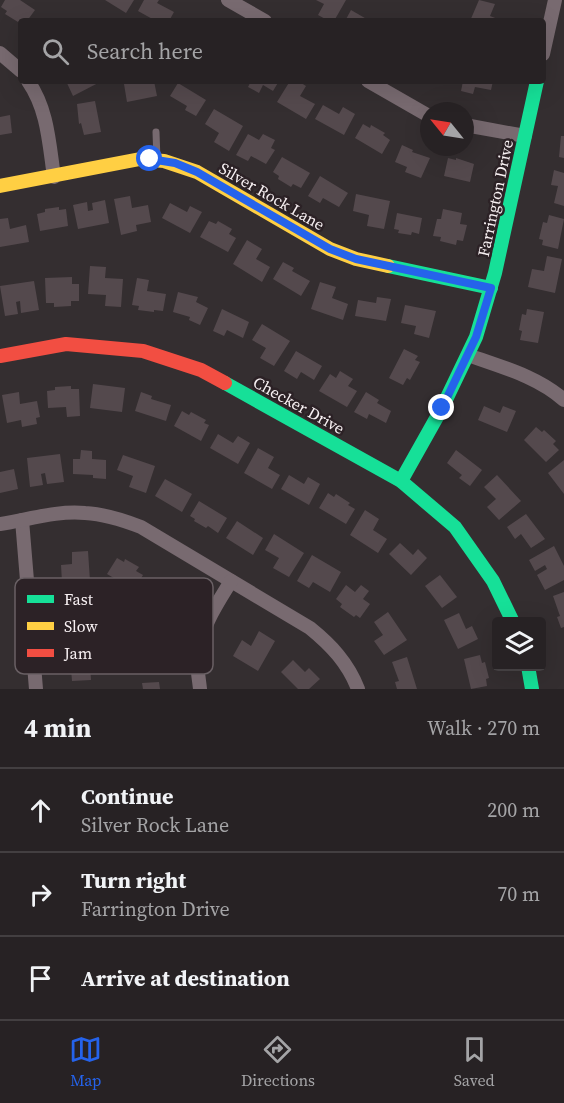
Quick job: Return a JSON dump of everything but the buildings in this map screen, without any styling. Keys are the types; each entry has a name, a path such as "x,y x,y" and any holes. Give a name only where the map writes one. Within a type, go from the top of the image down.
{"street":[{"path":"228,0 260,18"},
{"path":"546,40 555,0"},
{"path":"0,52 18,68"},
{"path":"30,84 45,114 54,177"},
{"path":"373,84 420,111"},
{"name":"Farrington Drive","path":"400,481 442,408 476,337 491,288 536,84"},
{"path":"474,127 525,136"},
{"name":"Silver Rock Lane","path":"0,186 140,159 175,163 197,172 330,249 347,256 491,288"},
{"name":"Checker Drive","path":"0,356 66,344 143,351 201,370 400,481 455,527 493,580 511,617"},
{"path":"468,355 532,378 564,400"},
{"path":"0,524 84,512 116,517 141,527 310,628 332,646 352,675 358,689"},
{"path":"22,520 27,578"},
{"path":"213,611 231,580"},
{"path":"529,671 532,689"},
{"path":"35,674 36,689"},
{"path":"199,674 200,689"}],"lane":[{"path":"156,132 157,160"}],"traffic: fast":[{"path":"401,481 442,408 476,337 495,273 536,84"},
{"path":"388,266 491,288"},
{"path":"225,383 401,481 455,527 493,581 511,617"},
{"path":"529,671 532,689"}],"traffic: slow":[{"path":"0,186 140,159 164,161 197,172 330,249 356,259 388,266"}],"traffic: jam":[{"path":"0,356 66,344 143,351 201,370 225,383"}],"route":[{"path":"150,159 175,163 197,172 330,249 356,259 491,288 476,337 442,408"}]}
